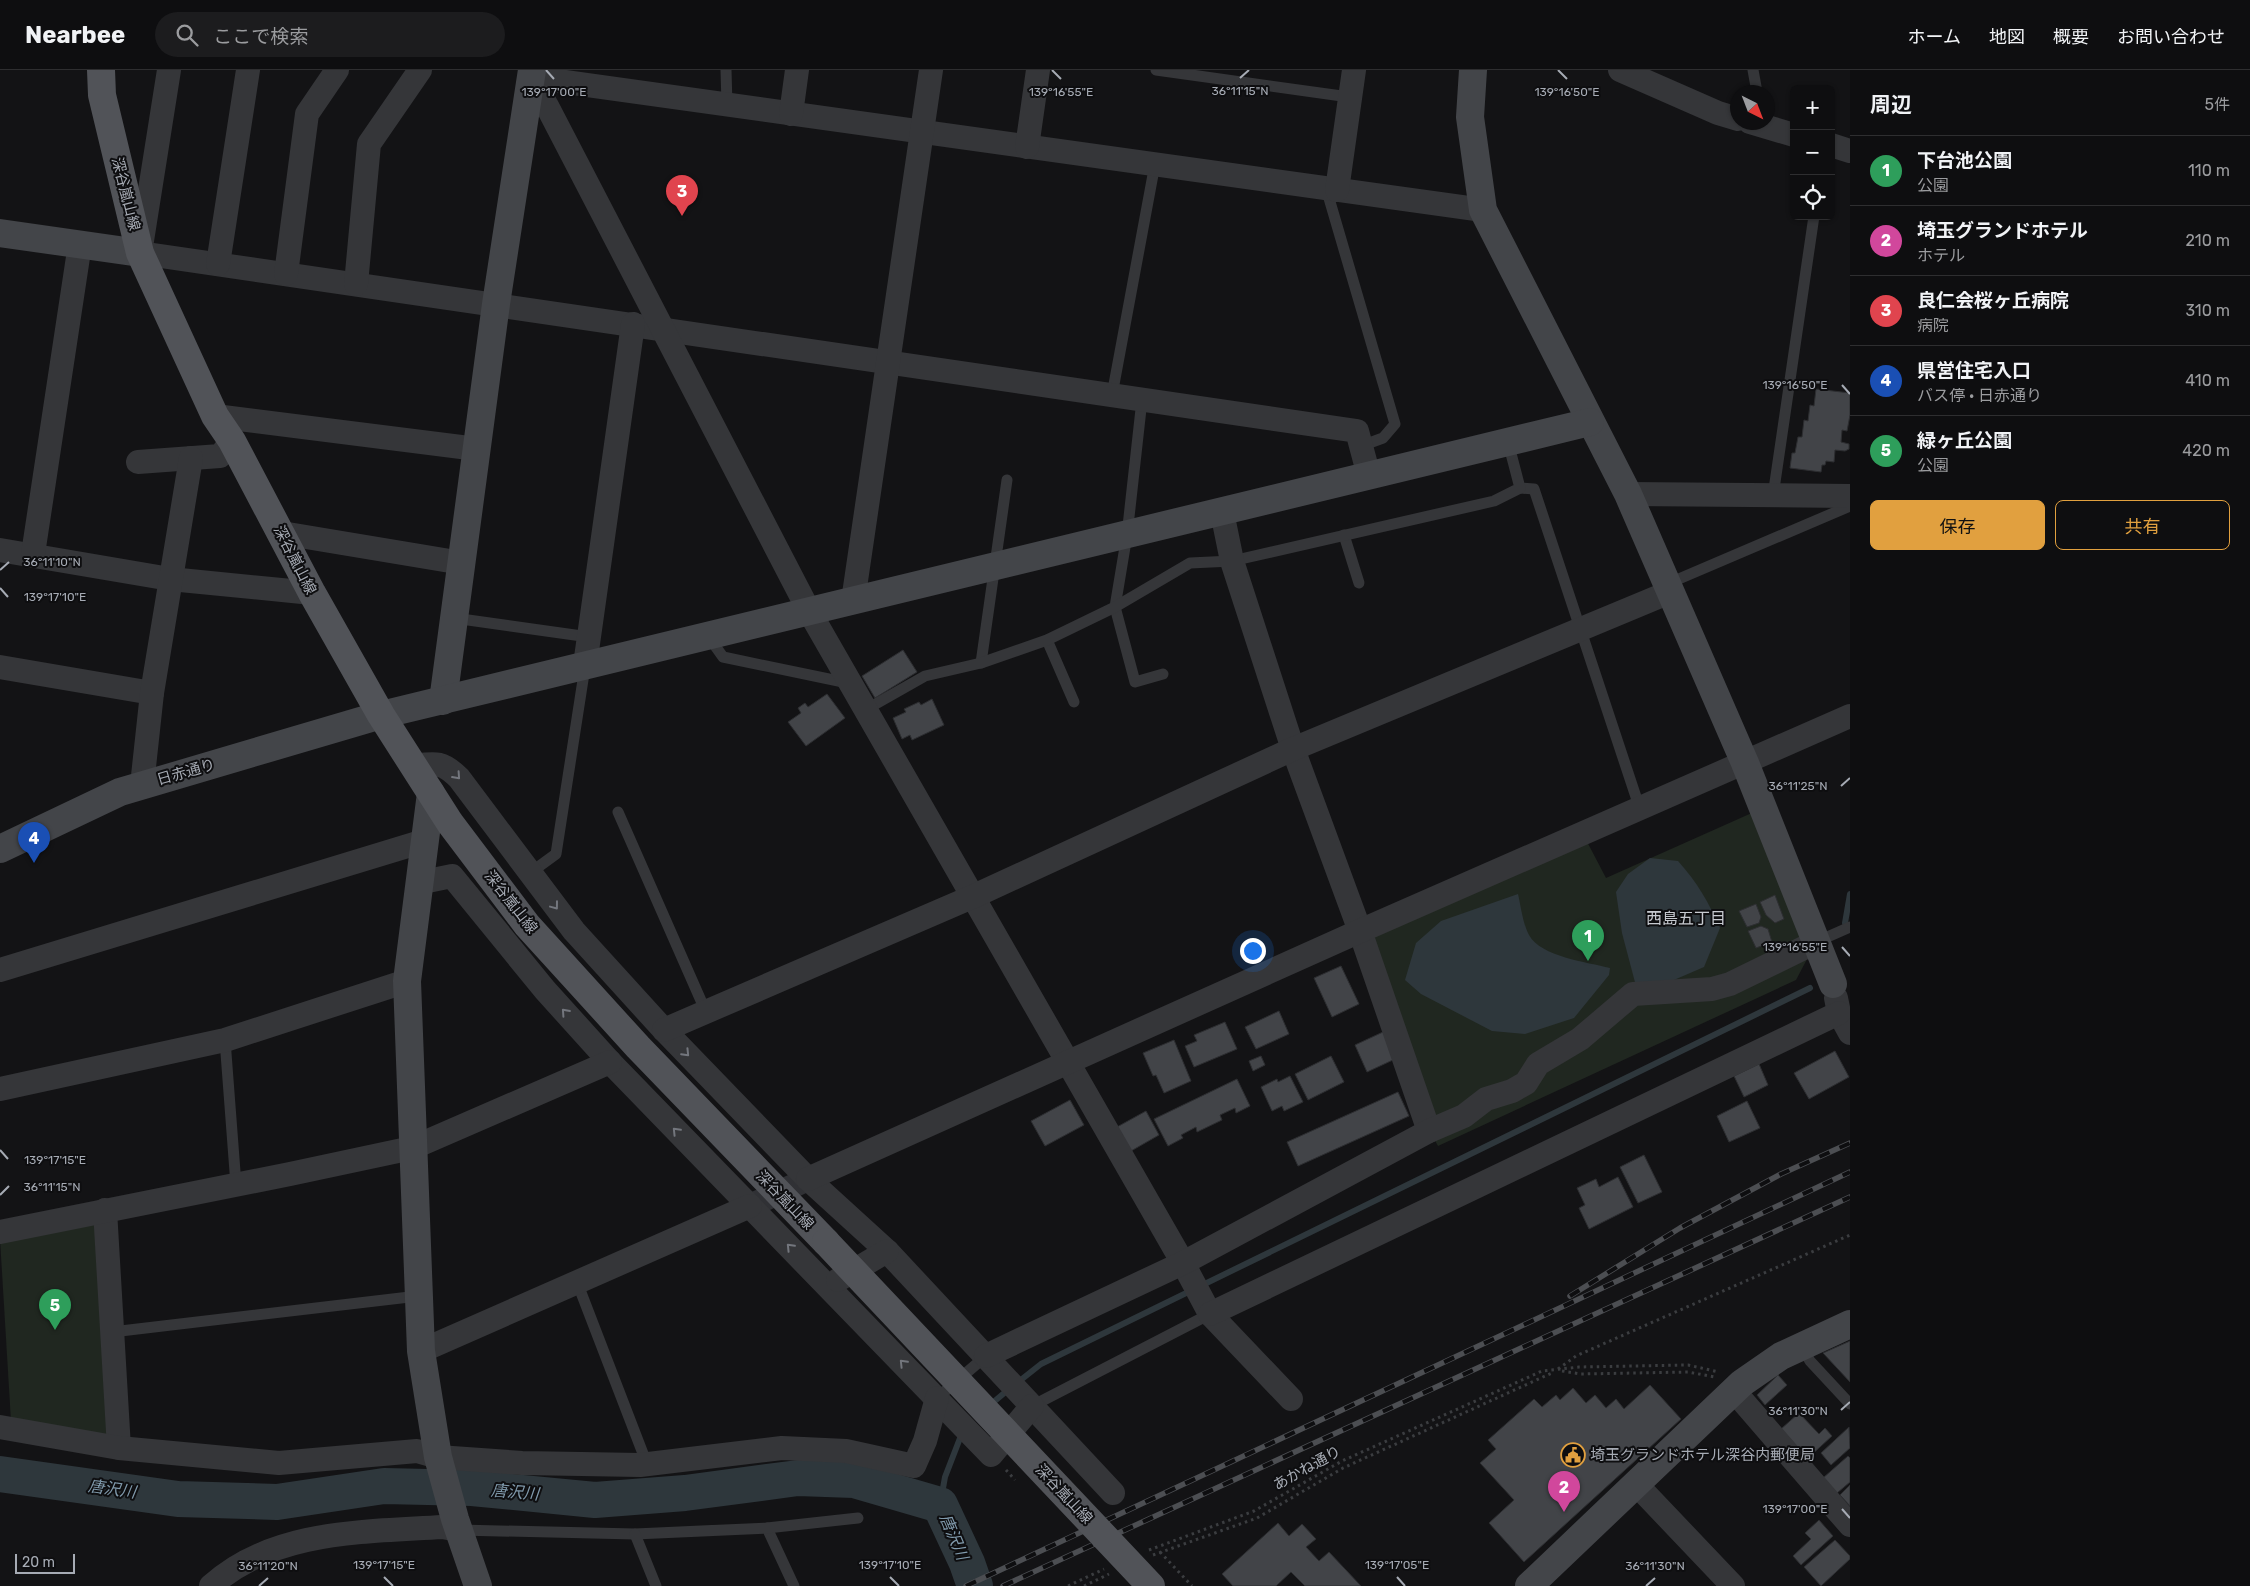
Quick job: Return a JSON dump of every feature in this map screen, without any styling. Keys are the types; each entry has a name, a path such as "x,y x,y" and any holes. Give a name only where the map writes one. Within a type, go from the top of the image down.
{"main road":[{"name":"深谷嵐山線","path":"101,70 102,95 140,253 215,416 232,441 312,593 380,715 450,823 527,925 638,1048 826,1242 1152,1586"}],"street":[{"path":"140,253 169,70"},
{"path":"218,264 248,70"},
{"path":"286,274 307,114 337,70"},
{"path":"356,284 369,144 420,70"},
{"path":"791,114 798,70"},
{"path":"853,601 932,70"},
{"path":"1027,147 1038,70"},
{"path":"1331,189 1354,70"},
{"path":"1209,1311 1843,1004 1816,942 1745,763 1628,494 1483,210 1470,117 1473,70"},
{"path":"1620,70 1730,117"},
{"path":"531,74 727,105 1483,210"},
{"path":"443,701 496,304 531,74"},
{"path":"531,74 809,611 1209,1311 1291,1399"},
{"path":"1775,129 1790,134"},
{"path":"1835,146 1850,151"},
{"path":"0,233 662,328 887,363 1357,431 1369,476"},
{"path":"33,554 80,244"},
{"path":"585,665 633,324"},
{"path":"215,416 477,449"},
{"name":"日赤通り","path":"0,849 120,792 380,715 1590,422"},
{"path":"138,462 220,456 232,441"},
{"path":"142,785 152,693 191,458"},
{"path":"1628,494 1850,496"},
{"path":"1222,512 1232,561 1293,749 1360,931 1429,1132"},
{"path":"282,533 462,563"},
{"path":"0,550 33,554 170,579 312,593"},
{"path":"664,1030 972,896 1293,749 1579,630 1668,588"},
{"path":"0,667 152,693"},
{"path":"808,1179 1360,931 1850,716"},
{"path":"413,766 436,763 448,767 574,931 664,1030 808,1179 887,1251 1113,1493"},
{"path":"430,794 406,981 421,1352 440,1462 457,1524 478,1586"},
{"path":"0,970 424,841"},
{"path":"418,883 452,876 545,990 610,1062 991,1455 1032,1406"},
{"path":"986,1356 1183,1263 1429,1132 1464,1116 1486,1099 1512,1091 1526,1083 1538,1064 1580,1039 1633,994 1712,989 1730,984 1816,942"},
{"path":"0,1089 225,1040 406,981"},
{"path":"0,1232 412,1148 610,1062"},
{"path":"421,1352 750,1206"},
{"path":"105,1210 119,1448"},
{"path":"828,1286 887,1251"},
{"path":"1529,1586 1636,1484 1727,1381 1762,1368 1800,1346 1850,1324"},
{"path":"1727,1381 1850,1525"},
{"path":"0,1427 119,1448 279,1463 417,1451 440,1462 647,1464 782,1448 846,1451 914,1466 925,1441 937,1398"},
{"path":"1636,1484 1734,1586"},
{"path":"211,1586 221,1577 263,1553 325,1535 442,1527 457,1524"}],"lane":[{"path":"726,70 727,105"},
{"path":"1156,70 1349,97"},
{"path":"1752,70 1755,85"},
{"path":"1112,395 1155,164"},
{"path":"1331,189 1395,424 1384,438 1361,446"},
{"path":"1773,496 1813,220"},
{"path":"1142,400 1127,534 1115,607 1135,682 1163,674"},
{"path":"1508,442 1520,488"},
{"path":"980,663 1007,480"},
{"path":"865,710 924,676 980,663 1047,640 1115,607 1190,563 1232,561 1494,502 1520,488 1534,489 1579,630 1640,809"},
{"path":"1668,588 1850,506"},
{"path":"1344,535 1359,583"},
{"path":"454,618 589,637"},
{"path":"707,636 723,657 850,683"},
{"path":"1047,640 1074,702"},
{"path":"530,874 556,854 585,665"},
{"path":"618,812 706,1012"},
{"path":"1816,942 1850,927"},
{"path":"225,1040 236,1185"},
{"path":"577,1282 647,1464"},
{"path":"112,1332 418,1296"},
{"path":"1032,1406 1209,1311"},
{"path":"1800,1346 1810,1361 1850,1404"},
{"path":"937,1398 986,1356"},
{"path":"457,1524 635,1534 766,1528 858,1518"},
{"path":"766,1528 794,1586"},
{"path":"635,1534 656,1586"}],"path":[{"path":"1557,1370 1576,1356 1850,1235"},
{"name":"あかね通り","path":"1146,1551 1254,1511 1342,1461 1542,1371 1579,1367 1688,1365 1727,1381"},
{"name":"あかね通り","path":"1150,1556 1257,1518 1343,1468 1557,1370 1580,1374 1688,1372 1727,1381"},
{"path":"1160,1552 1192,1586"},
{"path":"1068,1586 1108,1567"},
{"path":"1084,1586 1116,1570"}],"shaded area":[{"path":"1763,808 1816,942 1796,980 1438,1146 1425,1122 1360,931 1583,834 1606,878"},
{"path":"1650,858 1678,861 1702,893 1720,928 1704,967 1660,986 1636,986 1622,933 1616,892 1628,874"},
{"path":"1518,894 1522,915 1529,935 1543,949 1565,958 1610,968 1609,975 1574,1018 1525,1034 1492,1031 1421,994 1405,980 1416,943 1441,921"},
{"path":"99,1220 112,1438 11,1421 0,1239"}],"building":[{"path":"1816,389 1850,393 1850,415 1847,431 1842,430 1841,442 1849,444 1849,449 1845,451 1835,450 1834,462 1826,461 1825,465 1822,465 1821,472 1790,468 1792,453 1795,453 1798,437 1802,437 1804,420 1808,421 1810,405 1814,406"},
{"path":"903,650 917,672 875,698 862,676"},
{"path":"827,694 845,718 806,746 788,722 801,713 798,708 805,703 808,707"},
{"path":"932,699 944,725 912,740 910,735 902,739 893,718 906,712 904,709 919,702 921,705"},
{"path":"1775,895 1784,919 1775,923 1766,915 1760,902"},
{"path":"1756,904 1761,917 1759,923 1747,927 1739,911"},
{"path":"1761,926 1768,929 1772,942 1756,948 1748,931"},
{"path":"1341,966 1359,1004 1332,1017 1314,978"},
{"path":"1279,1011 1289,1034 1256,1049 1245,1027"},
{"path":"1225,1022 1237,1049 1194,1067 1185,1046 1197,1041 1194,1035"},
{"path":"1383,1032 1395,1059 1367,1072 1355,1045"},
{"path":"1174,1040 1191,1081 1164,1093 1156,1075 1153,1076 1143,1053"},
{"path":"1835,1051 1849,1077 1809,1099 1794,1073"},
{"path":"1261,1056 1265,1065 1253,1071 1249,1061"},
{"path":"1331,1056 1344,1082 1308,1100 1295,1074"},
{"path":"1759,1064 1768,1085 1744,1097 1734,1076"},
{"path":"1290,1076 1303,1102 1284,1111 1282,1106 1272,1111 1261,1087 1277,1079 1278,1082"},
{"path":"1237,1079 1250,1106 1236,1113 1235,1108 1220,1115 1222,1120 1197,1132 1196,1127 1181,1135 1183,1138 1168,1146 1154,1119"},
{"path":"1398,1092 1409,1116 1298,1166 1287,1142"},
{"path":"1070,1100 1084,1125 1045,1146 1031,1121"},
{"path":"1747,1101 1760,1128 1729,1142 1717,1116"},
{"path":"1146,1111 1159,1135 1131,1151 1117,1127"},
{"path":"1644,1155 1662,1192 1638,1203 1620,1167"},
{"path":"1618,1177 1633,1207 1589,1229 1579,1208 1585,1205 1577,1188 1596,1179 1599,1187"},
{"path":"1850,1341 1850,1382 1823,1353"},
{"path":"1778,1375 1787,1385 1765,1405 1757,1395"},
{"path":"1650,1385 1681,1419 1524,1562 1489,1523 1514,1500 1480,1463 1496,1449 1488,1440 1534,1399 1542,1407 1556,1395 1560,1400 1573,1388 1586,1403 1595,1395 1606,1408 1616,1399 1624,1409"},
{"path":"1799,1413 1819,1434 1825,1428 1832,1436 1808,1458 1781,1429"},
{"path":"1849,1427 1850,1448 1831,1465 1821,1453"},
{"path":"1848,1456 1850,1458 1850,1482 1837,1493 1823,1478"},
{"path":"1850,1485 1850,1506 1840,1495"},
{"path":"1819,1520 1833,1536 1801,1565 1793,1556 1811,1539 1805,1533"},
{"path":"1278,1523 1289,1536 1302,1524 1316,1539 1306,1547 1319,1561 1329,1552 1361,1586 1305,1586 1291,1572 1276,1586 1233,1586 1222,1574"},
{"path":"1835,1540 1850,1556 1850,1559 1821,1586 1804,1567"}],"waterway":[{"path":"1845,923 1850,894"},
{"path":"1017,1383 1041,1364 1810,988"},
{"path":"990,1405 1009,1389"},
{"path":"940,1505 945,1477 962,1433"},
{"name":"唐沢川","path":"0,1474 178,1499 277,1502 384,1486 472,1488 595,1500 685,1493 798,1478 854,1480 940,1505 967,1563 975,1586"}],"tunnel":[{"path":"750,1206 808,1179"}],"railway":[{"path":"1570,1296 1680,1228 1781,1174 1850,1143"},
{"path":"966,1586 1850,1172"},
{"path":"1003,1586 1850,1197"}],"place":[{"name":"良仁会桜ヶ丘病院","path":"682,216"},
{"name":"県営住宅入口","path":"34,863"},
{"name":"下台池公園","path":"1588,961"},
{"name":"緑ヶ丘公園","path":"55,1330"},
{"name":"埼玉グランドホテル深谷内郵便局","path":"1573,1455"},
{"name":"埼玉グランドホテル","path":"1564,1512"}],"district":[{"name":"西島五丁目","path":"1686,918"}]}
